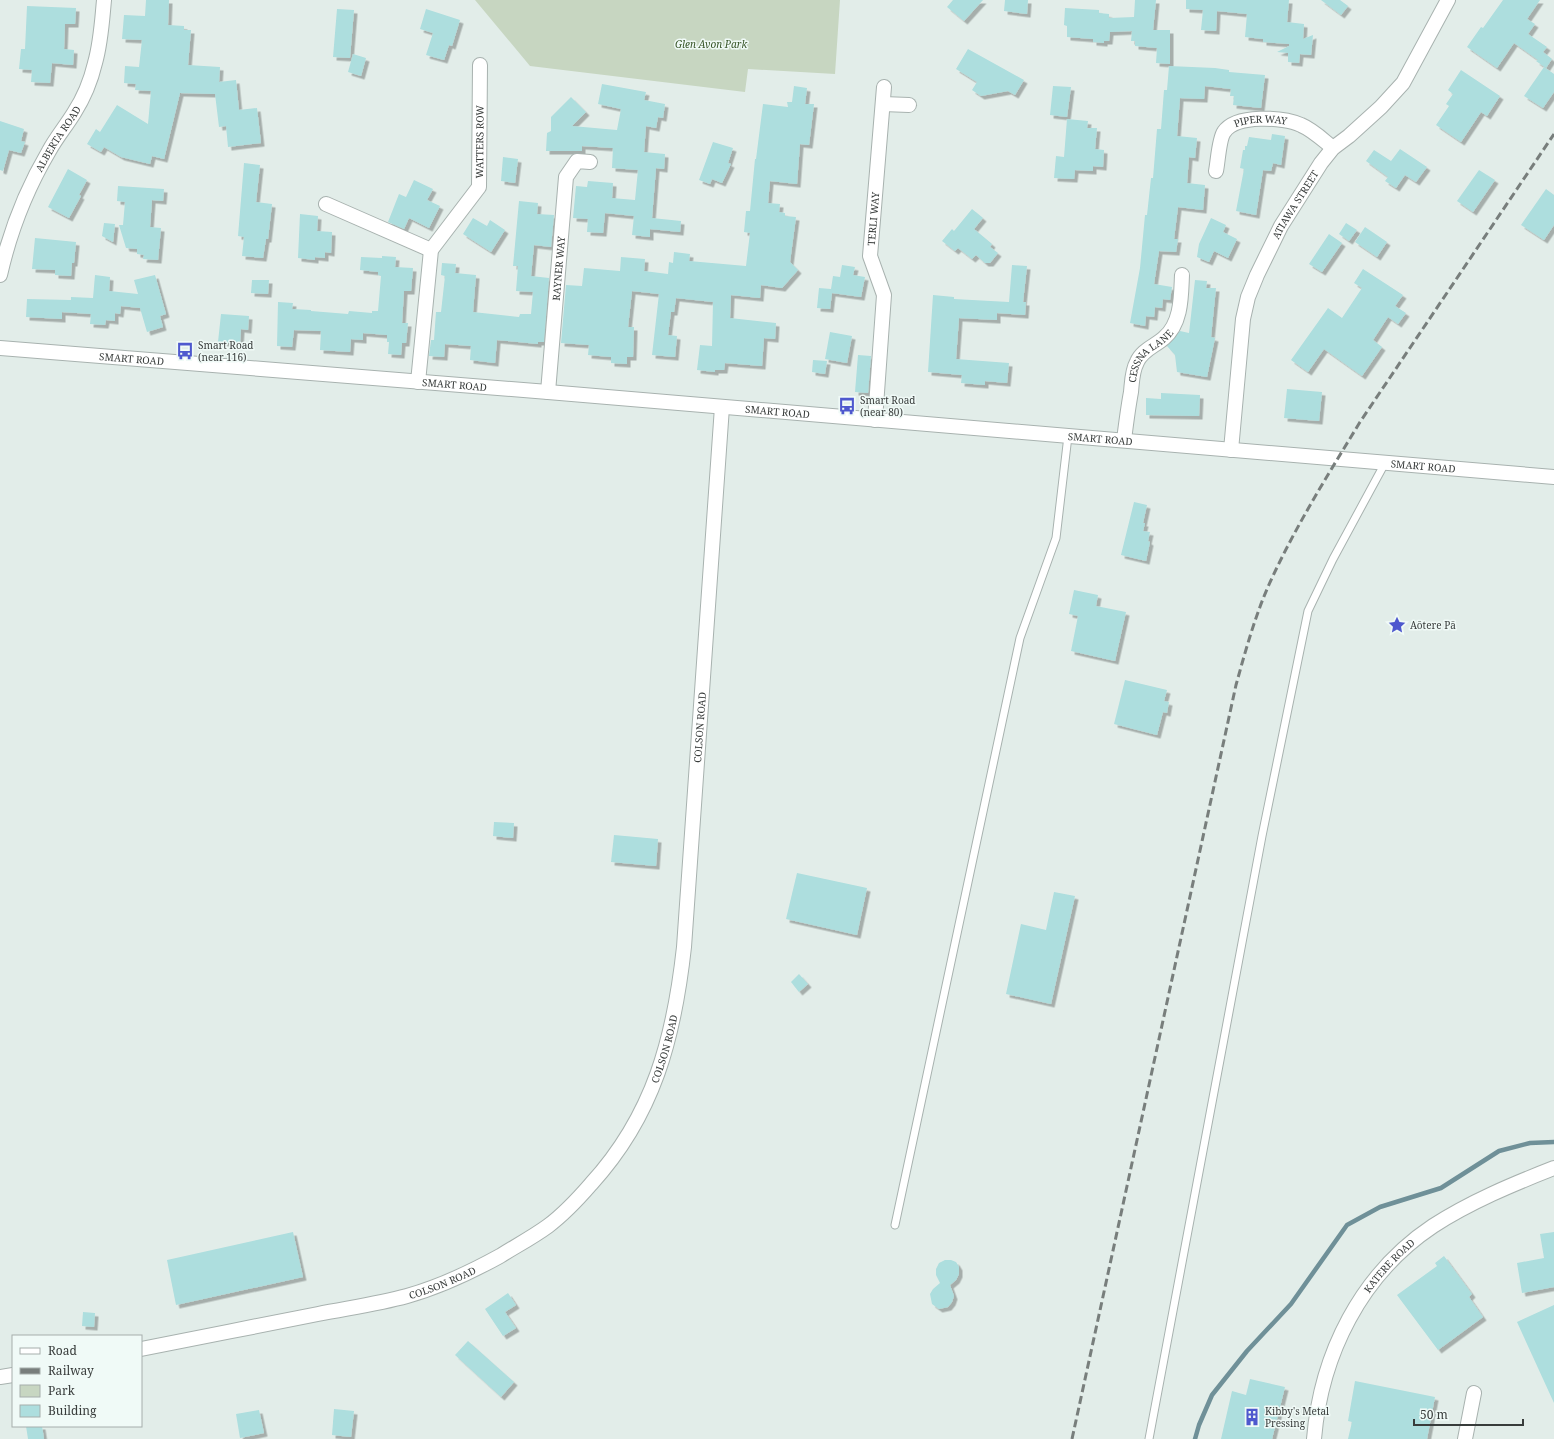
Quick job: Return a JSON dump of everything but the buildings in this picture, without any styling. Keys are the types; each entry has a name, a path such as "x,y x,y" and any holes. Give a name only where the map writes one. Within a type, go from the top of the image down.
{"street":[{"name":"ALBERTA ROAD","path":"0,275 17,216 29,189 49,150 75,112 86,88 95,63 101,36 104,0"},
{"name":"ATIAWA STREET","path":"1231,450 1243,319 1248,297 1257,275 1281,226 1305,187 1334,148 1382,107 1403,83 1448,0"},
{"name":"WATTERS ROW","path":"430,250 480,187 480,65"},
{"name":"TERLI WAY","path":"875,420 884,295 870,256 884,87"},
{"path":"883,104 909,105"},
{"name":"PIPER WAY","path":"1216,171 1223,133 1234,123 1242,121 1264,119 1290,121 1312,131 1334,148"},
{"name":"RAYNER WAY","path":"548,392 566,177 577,161 590,162"},
{"path":"326,204 430,250 418,382"},
{"name":"CESSNA LANE","path":"1124,440 1132,377 1136,363 1145,351 1166,337 1170,332 1181,305 1182,275"},
{"name":"SMART ROAD","path":"0,348 548,392 1554,477"},
{"name":"COLSON ROAD","path":"142,1349 407,1296 450,1280 484,1265 549,1225 579,1198 607,1166 624,1143 640,1116 662,1063 673,1021 680,982 684,947 722,407"},
{"name":"KATERE ROAD","path":"1314,1439 1316,1419 1324,1377 1335,1348 1351,1314 1364,1294 1393,1260 1409,1244 1433,1226 1492,1194 1554,1168"},
{"path":"0,1377 12,1375"},
{"path":"1465,1439 1474,1393"}],"lane":[{"path":"895,1225 1020,638 1056,538 1068,436"},
{"path":"1149,1439 1261,844 1308,611 1333,559 1385,463"}],"green space":[{"name":"Glen Avon Park","path":"475,0 840,0 835,74 748,69 745,92 530,66"}],"waterway":[{"path":"1195,1439 1199,1425 1212,1395 1247,1351 1291,1304 1347,1225 1380,1207 1441,1188 1499,1151 1530,1143 1554,1142"}],"railway":[{"path":"1072,1439 1236,685 1261,604 1292,538 1360,422 1554,134"}],"place":[{"name":"Smart Road (near 116)","path":"185,351"},
{"name":"Smart Road (near 80)","path":"847,406"},
{"name":"Aōtere Pā","path":"1397,625"},
{"name":"Kibby's Metal Pressing","path":"1252,1417"}]}
